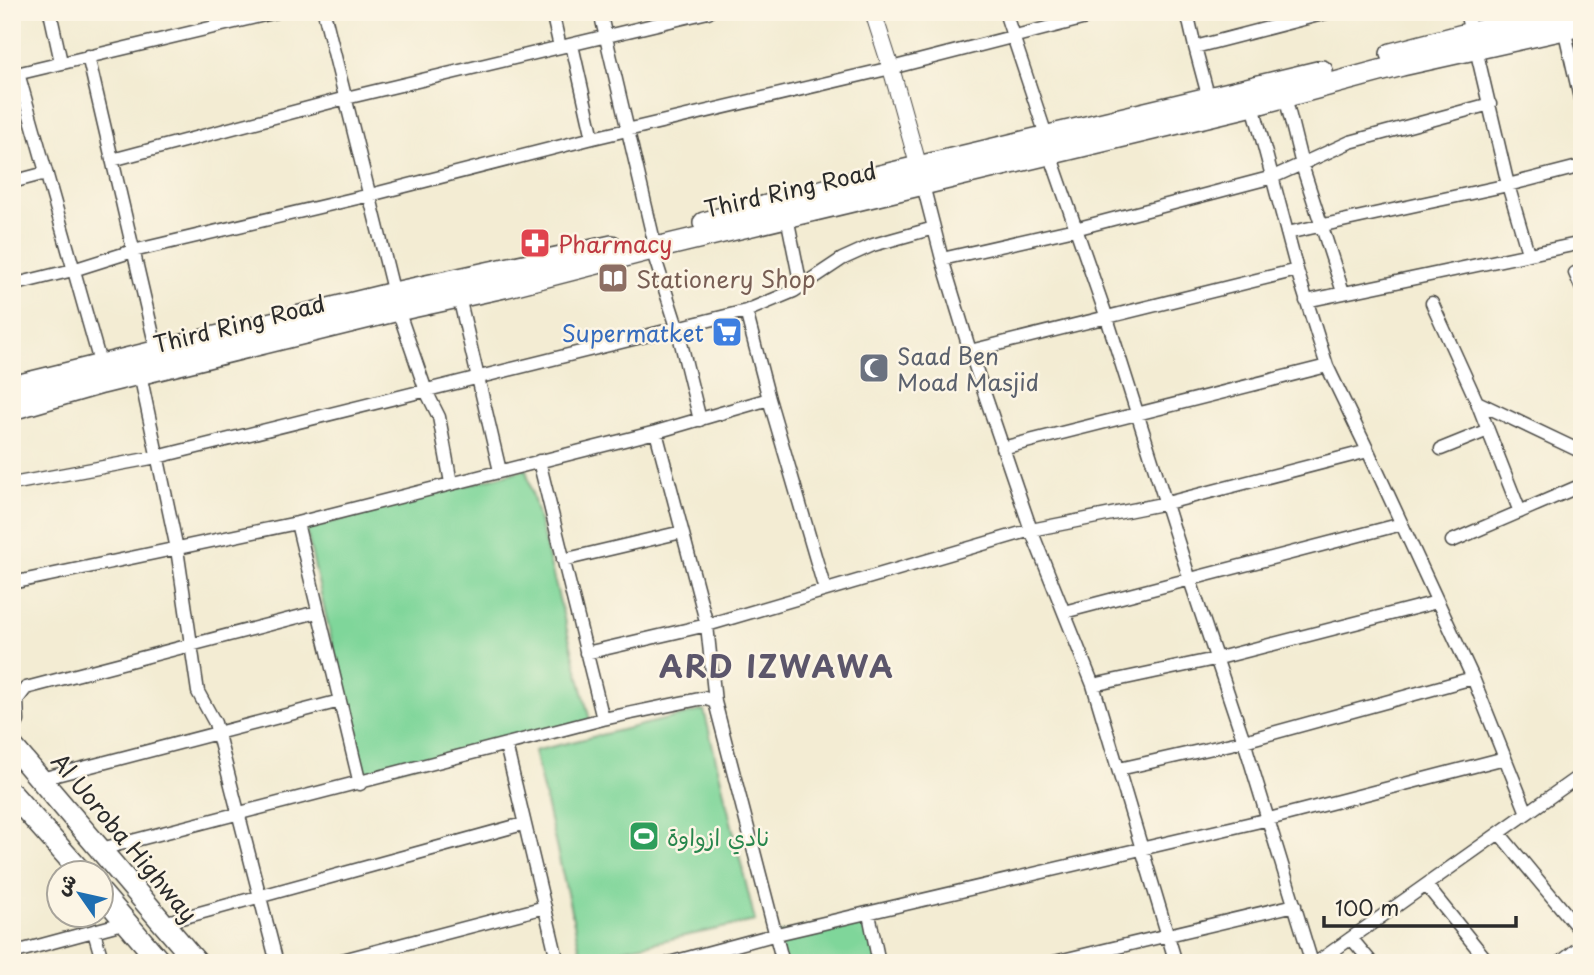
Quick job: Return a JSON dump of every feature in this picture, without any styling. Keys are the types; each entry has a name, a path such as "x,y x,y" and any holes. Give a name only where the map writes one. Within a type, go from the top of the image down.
{"highway":[{"name":"Third Ring Road","path":"1048,146 1209,99 1471,31 1569,22"},
{"name":"Third Ring Road","path":"12,387 157,352 396,302 652,243 787,217 921,176 1048,146 1253,105 1471,31"},
{"name":"Third Ring Road","path":"12,409 396,302 459,297 652,243 855,181 921,176"},
{"name":"Al Uoroba Highway","path":"12,746 197,963"},
{"path":"12,794 71,860"},
{"path":"116,910 127,922 143,952 161,963"}],"street":[{"path":"50,12 61,62"},
{"path":"101,366 15,74 276,12"},
{"path":"324,12 396,302 425,391 439,417 451,483"},
{"path":"552,12 566,46 593,138"},
{"path":"600,12 652,243 677,327 700,420"},
{"path":"112,160 346,98 708,12"},
{"path":"873,12 970,351 1031,530 1093,685 1176,963"},
{"path":"1005,12 1075,229 1107,318 1314,963 1577,778 1582,792"},
{"path":"12,285 133,251 891,68 1109,12"},
{"path":"1187,12 1209,99"},
{"path":"1195,47 1280,18 1330,12"},
{"path":"1569,22 1582,107"},
{"path":"1471,31 1508,185 1528,253"},
{"path":"88,55 157,352"},
{"path":"1284,96 1302,165 1343,292"},
{"path":"942,259 1075,229 1273,177 1350,142 1490,104"},
{"path":"1253,105 1297,270 1327,366 1473,678 1527,813"},
{"path":"1287,233 1508,185 1582,166"},
{"path":"12,182 46,173"},
{"path":"787,217 801,286"},
{"path":"12,484 157,457 746,311 794,291 842,259 873,245 934,228"},
{"path":"1306,300 1582,243"},
{"path":"970,351 1297,270"},
{"path":"1575,273 1582,289"},
{"path":"459,297 500,471"},
{"path":"1432,303 1477,402 1520,512"},
{"path":"746,311 825,590"},
{"path":"1002,447 1327,366"},
{"path":"139,374 177,549 198,692 218,733 277,963"},
{"path":"12,583 297,523 656,432 769,399"},
{"path":"1477,402 1582,452"},
{"path":"1441,449 1488,429"},
{"path":"656,432 707,625 715,702 783,963"},
{"path":"586,653 707,625 1031,530 1167,503 1368,451"},
{"path":"539,461 603,719"},
{"path":"1452,541 1582,485"},
{"path":"297,523 360,784"},
{"path":"1064,612 1402,524"},
{"path":"563,560 682,532"},
{"path":"1093,685 1216,659 1437,602"},
{"path":"12,733 18,721 17,700 26,688 317,612"},
{"path":"1119,769 1244,741 1473,678"},
{"path":"101,849 603,719 704,698 715,702"},
{"path":"41,779 340,701"},
{"path":"506,745 558,963"},
{"path":"669,963 777,934 1269,819 1505,758"},
{"path":"163,923 523,824"},
{"path":"1499,833 1582,933"},
{"path":"1426,885 1489,963"},
{"path":"1050,963 1295,905"},
{"path":"331,963 545,907"},
{"path":"869,914 879,963"},
{"path":"14,963 12,954 127,922"},
{"path":"94,932 103,963"},
{"path":"1351,938 1372,963"},
{"path":"1560,963 1582,945"}],"green space":[{"path":"526,469 590,720 363,778 306,529"},
{"name":"نادي ازواوة","path":"704,710 755,921 582,958 534,751"},
{"path":"869,914 879,963 783,963 777,934"}],"place":[{"name":"Pharmacy","path":"535,243"},
{"name":"Stationery Shop","path":"613,278"},
{"name":"Supermatket","path":"727,332"},
{"name":"Saad Ben Moad Masjid","path":"874,368"},
{"name":"نادي ازواوة","path":"644,836"}],"district":[{"name":"ARD IZWAWA","path":"777,665"}]}
